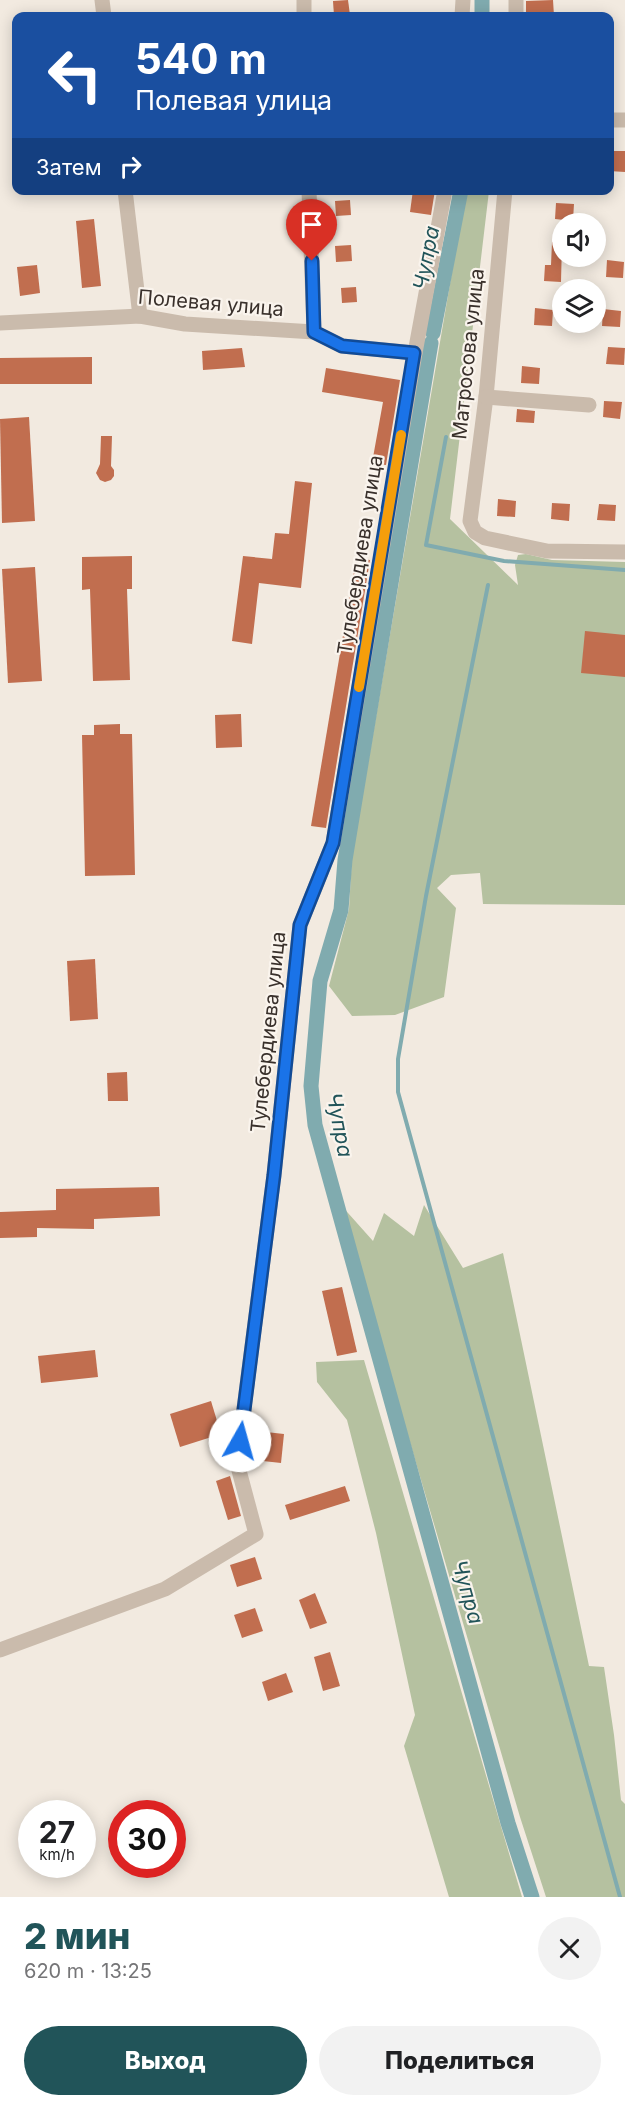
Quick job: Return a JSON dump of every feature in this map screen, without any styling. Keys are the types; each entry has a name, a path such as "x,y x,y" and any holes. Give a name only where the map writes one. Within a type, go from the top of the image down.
{"street":[{"path":"126,195 140,316"},
{"path":"309,195 314,332"},
{"name":"Тулебердиева улица","path":"0,1650 165,1589 256,1534 237,1463 274,1175 300,925 333,843 414,353 444,195"},
{"name":"Матросова улица","path":"505,195 486,397 470,521 475,532 485,538 547,551 625,552"},
{"name":"Полевая улица","path":"0,323 140,316 185,324 314,332 342,346 414,353"},
{"path":"486,397 589,405"}],"green space":[{"path":"467,195 489,195 450,519 518,585 515,565 518,555 526,554 552,560 625,562 625,905 483,904 480,873 451,875 437,888 456,908 444,997 395,1015 352,1016 329,986 349,909 352,857 459,231"},
{"path":"340,1204 373,1241 384,1213 414,1236 424,1205 463,1268 503,1253 589,1666 604,1667 621,1800 625,1804 625,1897 546,1897 520,1817"},
{"path":"364,1360 522,1897 449,1897 404,1746 415,1715 376,1533 347,1420 317,1382 316,1362"}],"building":[{"path":"348,0 350,12 334,12 333,1"},
{"path":"553,0 554,12 526,12 526,1"},
{"path":"614,151 625,151 625,172 614,171"},
{"path":"412,195 434,195 431,215 410,212"},
{"path":"350,200 351,215 336,216 335,201"},
{"path":"556,203 574,204 573,213 555,213"},
{"path":"94,219 101,286 82,288 76,221"},
{"path":"552,242 552,267 561,267 561,279 544,281 545,265 551,265"},
{"path":"351,245 352,261 336,262 335,246"},
{"path":"607,260 624,262 623,278 606,277"},
{"path":"37,265 40,293 20,296 17,267"},
{"path":"356,287 357,302 342,303 341,288"},
{"path":"535,308 552,310 552,326 534,325"},
{"path":"606,309 621,311 620,327 606,326"},
{"path":"608,347 625,348 624,365 606,364"},
{"path":"242,348 245,367 203,370 202,351"},
{"path":"92,357 92,384 0,384 0,358"},
{"path":"522,366 540,368 539,384 521,383"},
{"path":"326,368 400,380 386,465 372,463 383,402 322,392"},
{"path":"604,401 622,402 620,419 603,417"},
{"path":"517,409 535,411 534,423 516,422"},
{"path":"29,417 35,521 2,523 0,419"},
{"path":"101,436 112,436 111,466 114,476 105,482 100,480 96,473 100,464"},
{"path":"295,481 312,483 301,588 259,583 252,644 232,641 243,556 272,559 275,533 289,534"},
{"path":"498,499 516,501 515,517 497,516"},
{"path":"552,503 570,504 569,521 551,519"},
{"path":"599,504 616,505 615,521 597,520"},
{"path":"132,556 132,589 127,589 130,680 93,681 90,589 82,590 82,557"},
{"path":"356,558 370,560 326,828 311,826"},
{"path":"35,567 42,681 8,683 2,569"},
{"path":"585,631 625,635 625,677 581,673"},
{"path":"241,714 242,747 216,748 215,715"},
{"path":"120,724 120,734 132,734 135,875 85,876 82,735 94,735 94,725"},
{"path":"95,959 98,1019 70,1021 67,961"},
{"path":"127,1072 128,1101 108,1101 107,1073"},
{"path":"159,1187 160,1216 94,1219 94,1229 37,1228 37,1237 0,1238 0,1212 56,1210 56,1189"},
{"path":"342,1287 357,1352 337,1356 322,1291"},
{"path":"95,1350 98,1377 41,1383 38,1356"},
{"path":"211,1401 221,1434 180,1447 170,1414"},
{"path":"266,1432 284,1434 281,1463 263,1461"},
{"path":"230,1476 241,1516 228,1520 216,1481"},
{"path":"345,1486 350,1501 290,1520 285,1505"},
{"path":"255,1557 262,1579 237,1587 230,1565"},
{"path":"315,1593 327,1623 310,1629 299,1600"},
{"path":"255,1608 263,1631 242,1638 234,1615"},
{"path":"330,1652 340,1686 323,1691 314,1657"},
{"path":"286,1673 293,1692 268,1701 262,1682"}],"waterway":[{"name":"Чупра","path":"482,0 482,12"},
{"name":"Чупра","path":"433,333 460,195"},
{"name":"Чупра","path":"431,343 345,860 341,910 320,981 311,1086 315,1125 508,1823 532,1897"},
{"path":"446,437 426,545 504,561 625,570"},
{"path":"488,585 426,896 398,1059 398,1092 620,1897"}],"slow traffic":[{"path":"359,687 401,435"}],"route":[{"path":"240,1441 274,1175 300,925 333,843 414,353 342,346 314,332 312,261"}]}
